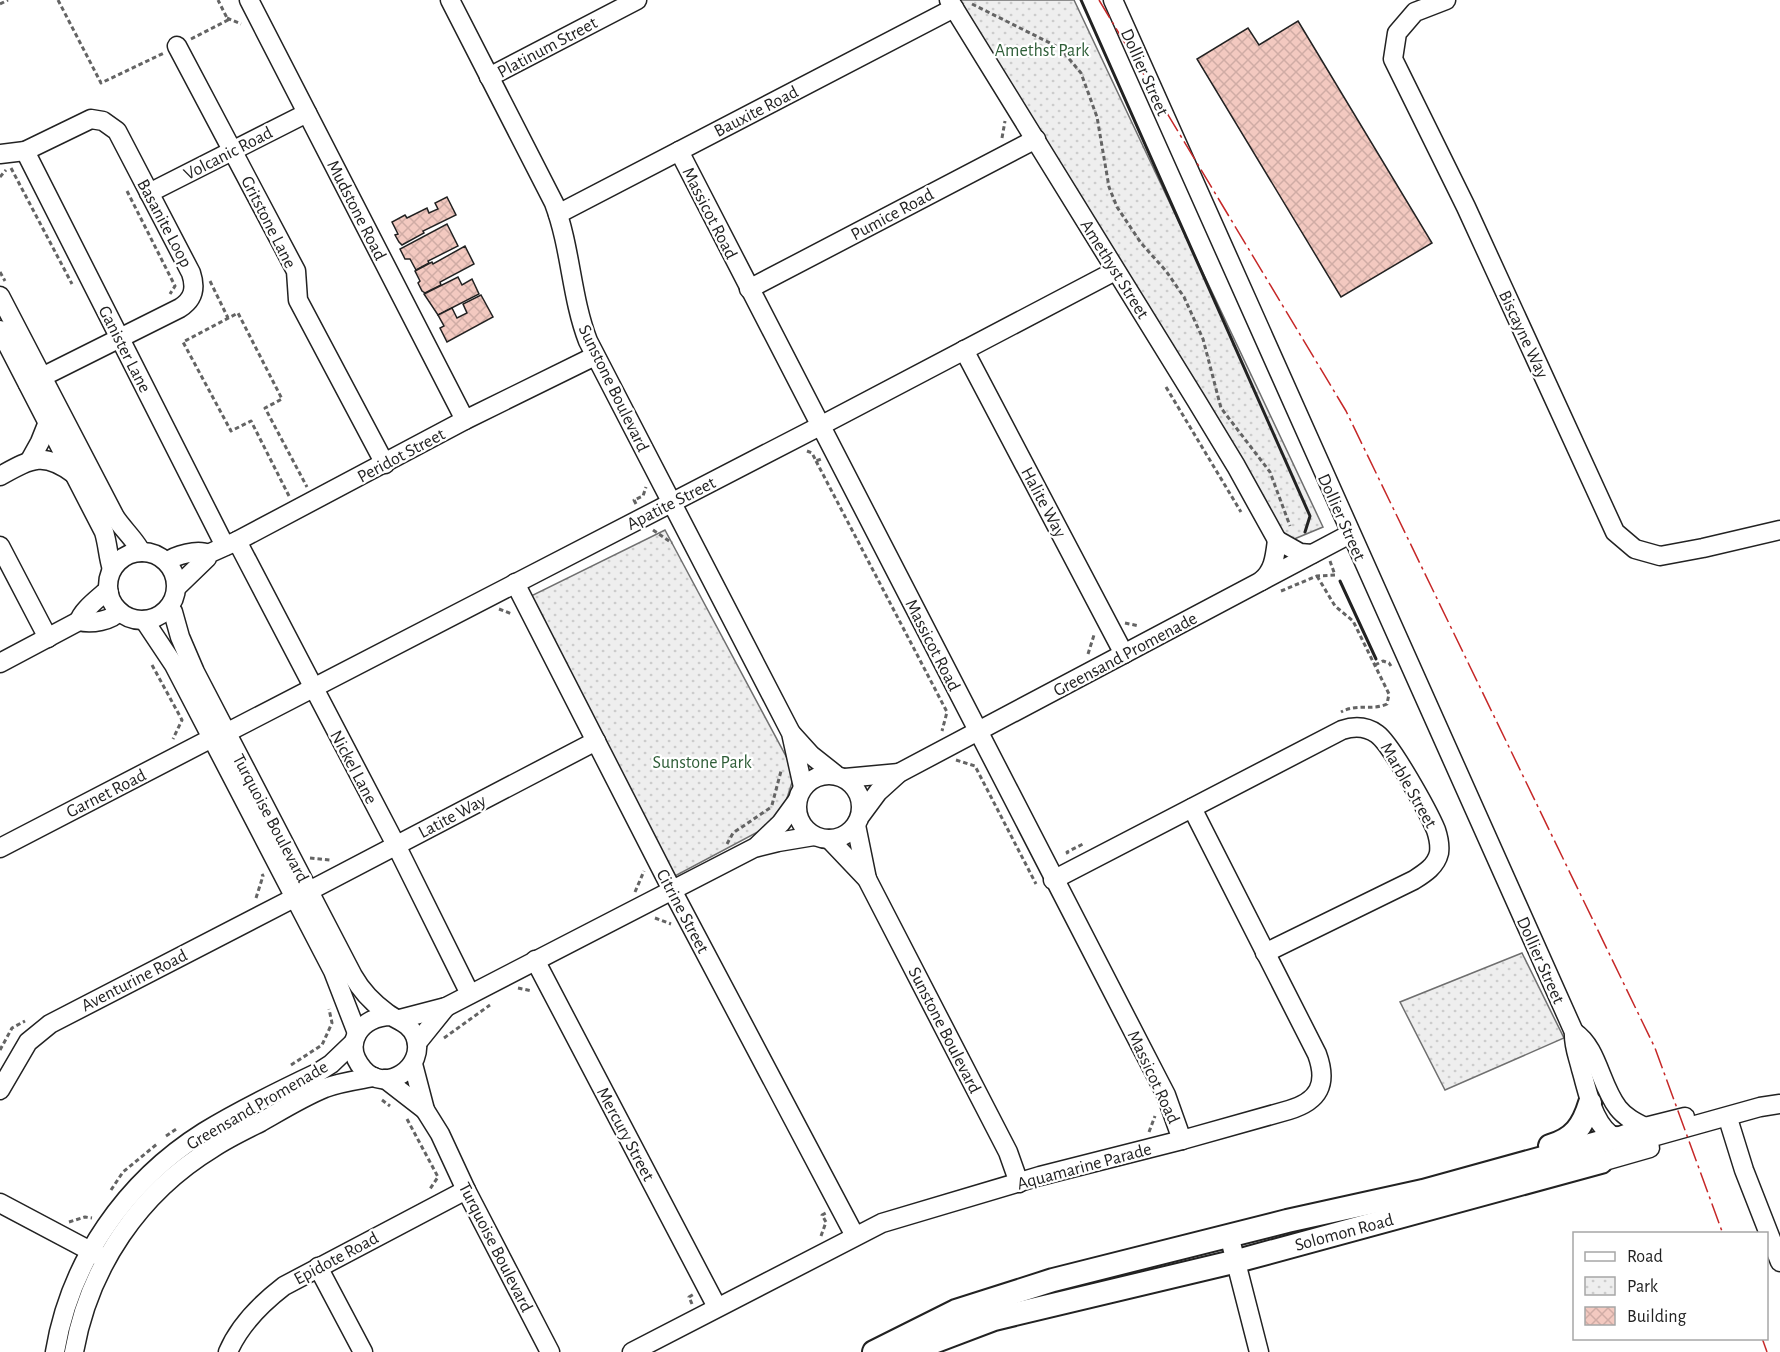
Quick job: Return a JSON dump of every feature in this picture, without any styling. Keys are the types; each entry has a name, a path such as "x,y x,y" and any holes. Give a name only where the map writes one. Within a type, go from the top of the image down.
{"main road":[{"name":"Solomon Road","path":"1423,1191 1437,1180 1569,1139 1587,1116 1594,1111"},
{"name":"Solomon Road","path":"874,1352 956,1311 1053,1280 1229,1235 1423,1191 1615,1137"},
{"name":"Solomon Road","path":"907,1352 994,1319 1237,1261 1601,1162"}],"street":[{"name":"Mudstone Road","path":"249,0 465,420"},
{"name":"Sunstone Boulevard","path":"450,0 558,214 580,316 595,356 791,733 811,755 840,776"},
{"name":"Platinum Street","path":"489,77 637,0"},
{"name":"Dollier Street","path":"1113,0 1574,1032 1574,1044 1594,1111"},
{"name":"Biscayne Way","path":"1446,0 1415,12 1397,33 1394,59 1466,207 1615,532 1635,549 1660,556 1780,530"},
{"name":"Amethyst Street","path":"956,3 1115,271 1219,438 1285,537"},
{"name":"Bauxite Road","path":"558,214 956,3"},
{"name":"Gritstone Lane","path":"177,46 296,271 298,300 385,464"},
{"name":"Volcanic Road","path":"149,193 307,113"},
{"name":"Basanite Loop","path":"0,154 26,155 80,123 91,119 104,120 117,131 195,283 188,303 180,308 35,381"},
{"name":"Pumice Road","path":"748,289 1036,139"},
{"name":"Massicot Road","path":"679,151 820,426 955,707 977,731 1047,885 1166,1095 1165,1114 1182,1140"},
{"name":"Ganister Lane","path":"26,155 119,338 231,544"},
{"name":"Apatite Street","path":"219,735 820,426 1115,271"},
{"path":"3,289 48,422 104,532 112,569"},
{"path":"0,330 35,381 115,518 139,546 141,552"},
{"name":"Halite Way","path":"964,350 1124,654"},
{"name":"Peridot Street","path":"167,562 173,557 203,552 208,554 231,544 465,420 595,356"},
{"path":"30,460 48,422"},
{"path":"0,476 30,460 43,458 63,465 75,475"},
{"name":"Greensand Promenade","path":"859,820 878,792 899,773 1350,534"},
{"path":"1257,584 1271,570 1285,537 1300,553 1312,554"},
{"name":"Nickel Lane","path":"231,544 312,687 396,845 470,994"},
{"path":"0,546 48,638"},
{"path":"141,552 159,556 167,562 174,573 177,587 169,608 161,615 135,620 119,611 109,593 109,577 112,569 120,560 129,554 141,552"},
{"name":"Peridot Street","path":"177,587 207,558 208,554"},
{"name":"Citrine Street","path":"515,583 519,611 596,741 855,1236"},
{"path":"0,663 79,621 80,617 104,593 109,593"},
{"name":"Turquoise Boulevard","path":"169,608 173,612 180,637 219,735 294,898 341,987 356,1038"},
{"path":"79,621 85,623 111,619 119,611"},
{"name":"Turquoise Boulevard","path":"144,620 219,735"},
{"name":"Marble Street","path":"1047,885 1341,730 1357,727 1375,732 1383,738 1396,757 1436,829 1439,843 1438,855 1431,868 1425,873 1265,953"},
{"name":"Sunstone Boulevard","path":"791,733 790,769 800,794"},
{"name":"Garnet Road","path":"0,848 219,735"},
{"name":"Latite Way","path":"294,898 596,741"},
{"name":"Greensand Promenade","path":"840,776 899,773"},
{"path":"395,1018 446,1007 754,848 778,842 839,838 849,833 859,820 862,804 859,794 853,785 840,776 817,776 800,794 781,823 754,848"},
{"path":"800,794 797,812 801,822 821,838"},
{"name":"Aquamarine Parade","path":"632,1352 882,1223 1305,1105 1313,1099 1319,1089 1322,1068 1317,1054 1192,808"},
{"name":"Sunstone Boulevard","path":"859,820 867,879 1008,1152 1019,1183"},
{"name":"Sunstone Boulevard","path":"821,838 867,879"},
{"name":"Turquoise Boulevard","path":"294,898 360,988 374,1003 395,1018"},
{"name":"Aventurine Road","path":"2,1084 28,1042 50,1024 294,898"},
{"name":"Mercury Street","path":"535,960 717,1307"},
{"path":"417,1043 446,1007"},
{"path":"381,1016 395,1018 408,1025 414,1033 417,1054 413,1064 405,1072 396,1077 380,1078 365,1071 358,1063 354,1052 356,1038 371,1019 381,1016"},
{"name":"Dollier Street","path":"1574,1032 1584,1039 1618,1108 1633,1121 1645,1127"},
{"name":"Greensand Promenade","path":"55,1352 70,1295 97,1255 117,1210 144,1180 166,1159 223,1121 331,1064 356,1038"},
{"name":"Turquoise Boulevard","path":"413,1064 425,1110 440,1134 466,1190 550,1352"},
{"name":"Greensand Promenade","path":"74,1352 97,1255 126,1228 152,1195 212,1148 320,1090 380,1078"},
{"name":"Turquoise Boulevard","path":"380,1078 425,1110"},
{"name":"Solomon Road","path":"1615,1137 1780,1092"},
{"name":"Solomon Road","path":"1601,1162 1766,1115 1780,1106 1777,1103 1760,1107 1648,1140 1631,1143 1615,1137"},
{"path":"1594,1111 1615,1137"},
{"path":"1730,1125 1744,1170 1780,1262"},
{"name":"Epidote Road","path":"228,1352 239,1331 274,1294 318,1267 466,1190"},
{"path":"0,1203 97,1255"},
{"path":"1229,1235 1259,1352"},
{"path":"318,1267 363,1352"}],"path":[{"path":"0,4 8,0"},
{"path":"58,0 101,83 228,20 218,0"},
{"path":"956,3 1060,48 1081,73 1096,117 1109,187 1118,207 1141,243 1166,271 1184,297 1203,339 1221,408 1270,472 1285,537"},
{"path":"995,161 987,146 1002,138 1005,122 999,112"},
{"path":"0,177 10,166 26,155"},
{"path":"123,181 176,286 169,296"},
{"path":"0,272 3,289"},
{"path":"290,497 251,421 231,431 183,342 238,313 282,399 266,408 308,488"},
{"path":"1162,380 1240,512"},
{"path":"816,461 955,707 940,734"},
{"path":"647,526 671,541 677,551"},
{"path":"1317,576 1335,606 1353,621 1375,664"},
{"path":"1085,662 1094,635 1122,622 1147,628"},
{"path":"150,662 196,746"},
{"path":"172,742 182,720"},
{"path":"953,759 975,766 1047,885"},
{"path":"780,778 790,769"},
{"path":"772,807 780,778 790,769"},
{"path":"1076,868 1067,852 1088,842"},
{"path":"309,857 330,860"},
{"path":"258,866 263,876 294,898"},
{"path":"255,900 263,876"},
{"path":"651,916 670,924 677,936 693,928"},
{"path":"285,1069 322,1044 332,1023 327,1001"},
{"path":"0,1050 12,1028 33,1017"},
{"path":"382,1100 398,1112"},
{"path":"1151,1127 1165,1114"},
{"path":"1148,1133 1165,1114"},
{"path":"406,1117 438,1177 429,1191 436,1205"},
{"path":"110,1190 123,1172 183,1125"},
{"path":"68,1223 85,1217 92,1218"}],"green space":[{"name":"Amethst Park","path":"954,0 1074,0 1323,527 1287,542"},
{"name":"Sunstone Park","path":"665,530 795,773 780,820 675,876 529,597"},
{"path":"1522,953 1564,1038 1445,1090 1400,1002"}],"building":[{"path":"1298,21 1432,243 1341,297 1197,59 1248,28 1259,45"},
{"path":"447,197 456,215 423,231 424,233 402,245 399,242 392,222 405,215 407,218 427,208 429,213 438,209 435,203"},
{"path":"447,224 458,246 428,261 429,263 416,270 410,259 405,259 400,249"},
{"path":"465,246 474,264 440,282 441,285 425,293 422,291 415,271"},
{"path":"458,277 462,285 472,279 479,294 438,315 424,294"},
{"path":"481,295 493,317 447,342 440,328 444,326 438,315 452,308 457,318 467,313 463,304"}],"wall":[{"path":"1081,0 1310,516 1305,532"},
{"path":"1340,581 1376,659"}],"power":[{"path":"1099,0 1346,411 1655,1048 1722,1232"},
{"path":"1763,1340 1767,1352"}]}
